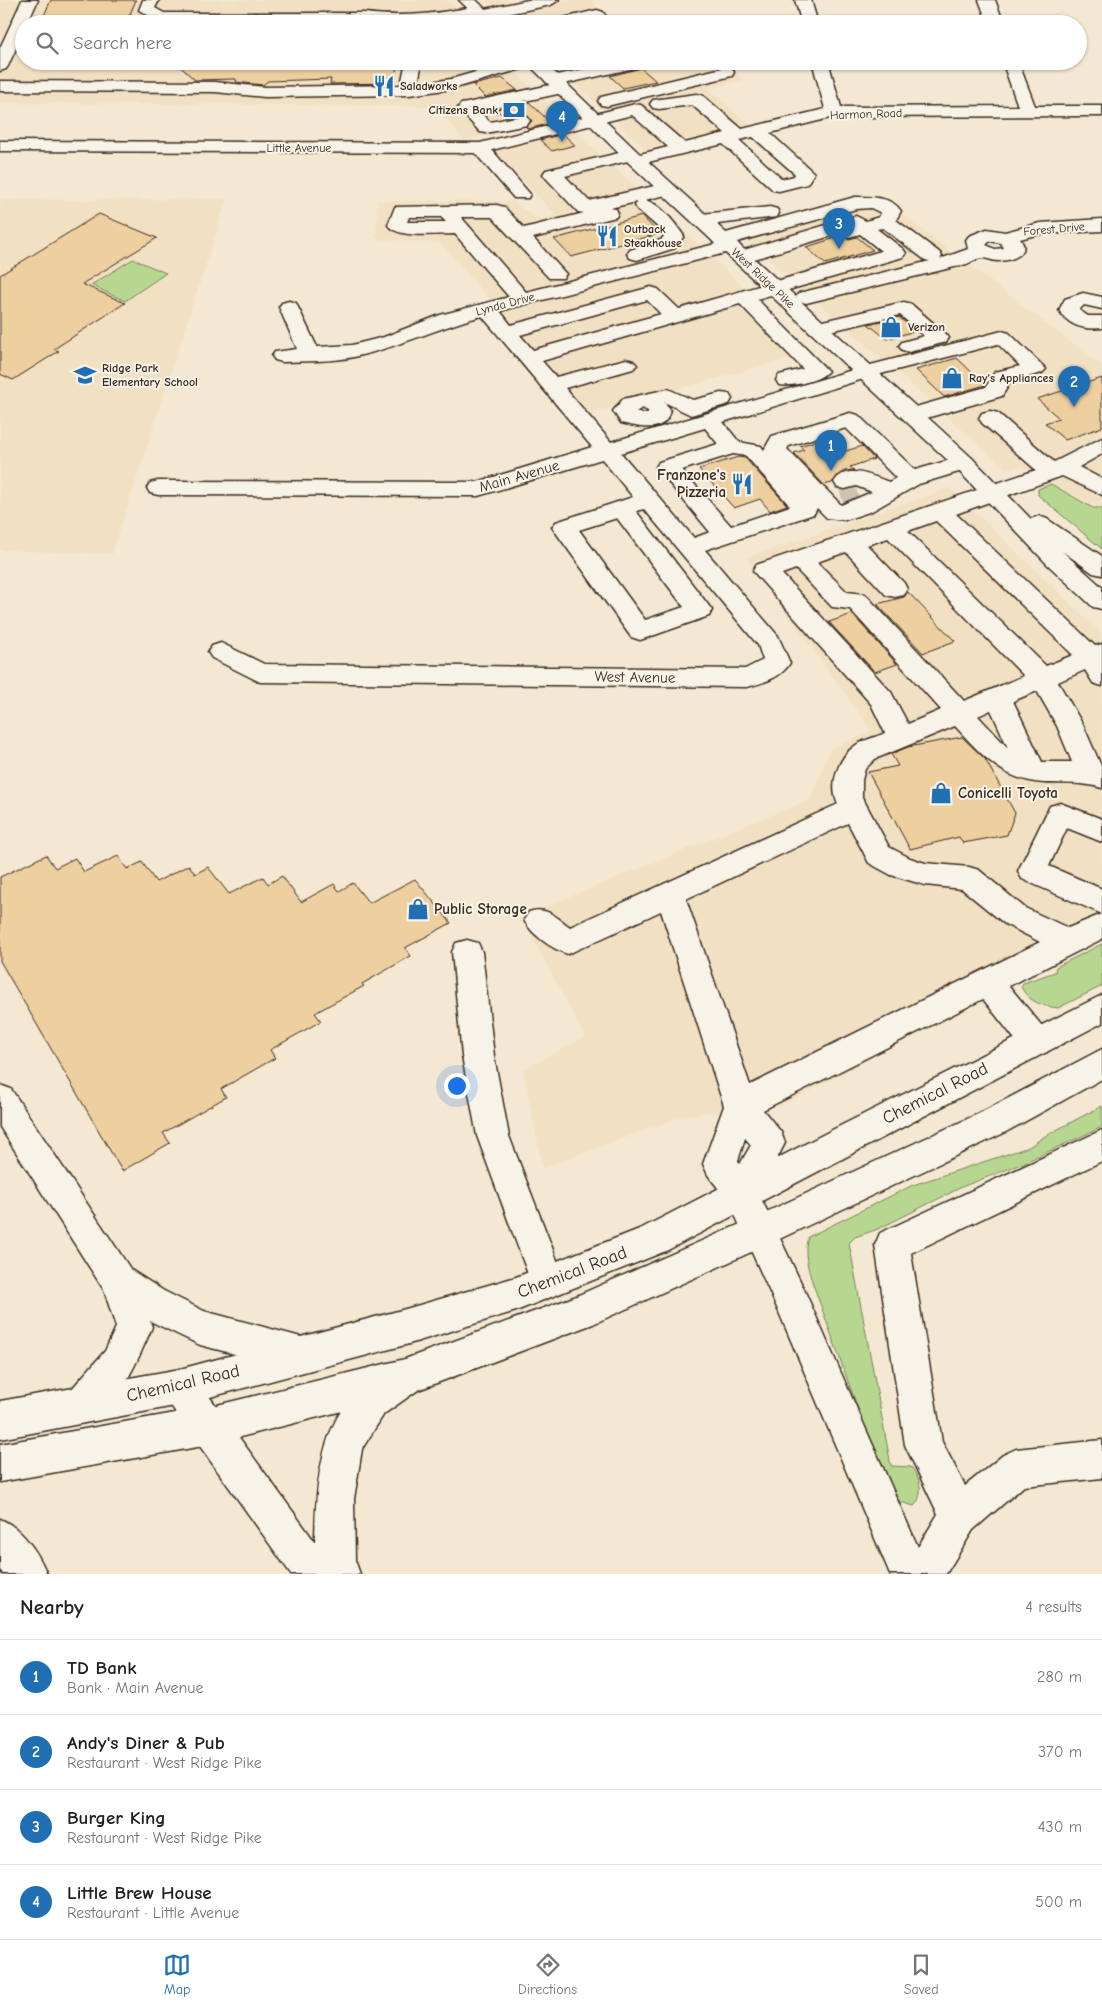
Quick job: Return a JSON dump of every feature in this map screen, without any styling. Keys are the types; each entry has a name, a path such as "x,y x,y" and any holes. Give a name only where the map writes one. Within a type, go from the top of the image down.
{"main road":[{"path":"23,15 30,0"},
{"path":"151,0 147,10 156,15"},
{"path":"542,15 547,14 535,3 551,0"},
{"path":"803,0 807,15"},
{"path":"987,0 993,15"},
{"path":"462,15 504,10 510,15"},
{"path":"0,66 15,33"},
{"path":"409,90 412,70"},
{"path":"0,86 215,87 266,92 409,90 452,84 484,70"},
{"name":"West Ridge Pike","path":"542,70 634,158 964,463 995,493 1055,558 1102,601"},
{"path":"613,70 467,108 486,128 580,107 668,71 726,72"},
{"path":"822,70 834,112"},
{"path":"1014,70 1030,112"},
{"name":"Little Avenue","path":"0,146 480,148 635,109 696,99 719,118 732,137"},
{"path":"635,109 681,149"},
{"name":"Harmon Road","path":"570,193 552,174 681,149 834,112 1102,112"},
{"path":"732,137 779,186 801,180 805,173 757,131"},
{"path":"480,148 521,194"},
{"path":"634,178 652,174"},
{"path":"570,193 588,189"},
{"path":"570,193 585,208 673,194"},
{"path":"520,235 644,205 673,194"},
{"path":"874,202 892,211 886,221 828,236 731,248 816,214 855,203 874,202"},
{"path":"447,212 516,293 556,274 668,244 672,240 672,231 644,205"},
{"path":"702,220 804,209 816,214"},
{"path":"460,228 405,228 397,225 402,211 497,211 556,274"},
{"path":"886,221 932,256"},
{"path":"796,308 896,253 856,222 797,240"},
{"name":"Forest Drive","path":"796,308 960,260 981,251 993,255 1012,253 1015,248 1014,244 1006,238 1016,233 1031,230 1102,225"},
{"name":"Lynda Drive","path":"282,356 352,351 391,341 447,319 487,309 516,293 731,248"},
{"path":"796,308 903,291 919,303"},
{"path":"507,332 651,293 674,316"},
{"path":"646,420 668,395 691,408 778,390 817,371 744,297"},
{"path":"529,358 744,297 796,308 904,308 940,338 860,367"},
{"path":"1102,303 1083,300 1072,303 1069,310 1075,318 1082,321 1102,322"},
{"path":"290,307 310,355"},
{"name":"West Avenue","path":"221,652 260,673 747,678 769,669 777,662 769,642 487,309"},
{"path":"860,367 1002,337 1035,369 1003,376 994,391 912,415"},
{"path":"552,385 626,365"},
{"name":"Main Avenue","path":"158,488 478,489 608,450 646,420 709,419 748,408 778,390 860,367"},
{"path":"748,408 782,446 841,494 896,485 964,463"},
{"path":"990,418 1057,470 1102,488"},
{"path":"709,419 732,447"},
{"path":"852,422 896,485 880,498 842,514 835,513 775,450 852,422"},
{"path":"690,547 726,535 806,508 753,451 732,447 667,467 726,535"},
{"path":"901,738 882,699 765,571 995,493 1057,470 1098,451"},
{"name":"West Ridge Pike","path":"995,493 1102,567"},
{"path":"622,509 700,610 640,631 564,528 622,509 650,500"},
{"path":"940,512 1098,662"},
{"path":"892,528 1042,678 1096,776"},
{"path":"850,542 895,589"},
{"path":"801,559 841,601 856,600 996,753 1012,764 1032,771 1052,773 1071,771 1096,776"},
{"path":"1068,942 1015,916 968,878 926,874 901,867 879,855 848,797 848,780 853,765 865,752 1042,678 1098,662"},
{"path":"998,696 1032,771"},
{"path":"539,920 568,942 854,808"},
{"path":"1102,831 1060,814 1032,871 1102,902"},
{"path":"670,894 740,1106 769,1143 742,1193 791,1299 910,1574"},
{"path":"740,1106 1102,926"},
{"path":"467,952 478,1056 493,1136 548,1281"},
{"path":"988,982 1036,1042"},
{"name":"Chemical Road","path":"0,1420 180,1387 508,1296 654,1240 1102,1008"},
{"path":"0,1462 209,1426 405,1377 580,1312 759,1232 992,1123 1102,1063"},
{"path":"0,1099 119,1282 134,1327 118,1364 82,1404"},
{"path":"958,1516 924,1445 892,1245 1102,1145"},
{"path":"119,1282 151,1303 200,1327 303,1354"},
{"path":"340,1574 335,1560 335,1499 344,1443 370,1401 405,1377"},
{"path":"180,1387 316,1574"},
{"path":"924,1574 958,1516 1016,1468 1102,1459"},
{"path":"0,1538 28,1574"}],"shaded area":[{"path":"0,0 447,0 461,15 15,15 15,70 514,70 563,119 464,140 435,106 0,103"},
{"path":"484,0 593,0 597,9 603,15 500,15"},
{"path":"560,70 734,70 743,80 709,89 751,126 648,151 611,117 610,113 604,111"},
{"path":"575,131 814,352 590,413 440,243 376,239 378,201 512,201 540,220 556,215 493,150"},
{"path":"859,197 876,197 895,209 1102,366 1102,506 1099,508 1021,466 1005,468 736,230"},
{"name":"Ridge Park Elementary School","path":"227,199 112,554 0,550 0,200"},
{"path":"950,488 1100,632 1102,642 1102,938 1024,976 783,1105 686,1115 543,1168 523,1070 585,1037 525,923 549,905 811,799 830,749 872,731 746,558"}],"green space":[{"path":"133,259 166,273 125,301 91,285"},
{"path":"1051,484 1093,508 1102,508 1102,549 1038,495 1038,489"},
{"path":"1102,944 1102,986 1058,1008 1032,1000 1021,987 1023,983 1055,972 1056,967"},
{"path":"1102,1106 1102,1127 1021,1164 964,1186 878,1229 855,1237 849,1243 891,1466 911,1467 917,1476 920,1487 919,1497 914,1506 900,1502 884,1481 813,1284 806,1254 808,1237 913,1185 1029,1147 1045,1136"}],"building":[{"path":"51,0 136,0 130,15 44,15"},
{"path":"184,70 396,70 394,83 330,84 331,79 268,81 263,85 236,82 236,79 195,80"},
{"path":"633,70 643,70 656,81 623,88 610,76"},
{"path":"502,78 517,90 485,97 473,85"},
{"path":"529,102 551,123 528,129 526,127 532,121 528,116 521,114 504,117 496,109"},
{"path":"563,134 575,145 552,151 540,140"},
{"path":"99,214 157,238 82,284 125,303 54,349 59,351 13,380 0,374 0,275"},
{"name":"Outback Steakhouse","path":"642,216 659,234 571,257 554,239"},
{"path":"842,236 849,239 857,237 873,250 825,264 806,247"},
{"name":"Verizon","path":"899,317 915,331 887,339 868,324"},
{"name":"Ray's Appliances","path":"957,358 985,385 944,397 916,370"},
{"path":"1102,378 1102,427 1065,440 1045,423 1059,418 1037,399"},
{"path":"824,438 839,453 862,446 874,459 850,467 854,470 844,471 832,483 824,485 794,453 804,450 800,446"},
{"name":"Franzone's Pizzeria","path":"738,457 745,458 787,505 770,511 760,499 734,508 699,469"},
{"path":"908,592 955,641 923,653 877,604 904,597"},
{"path":"852,614 897,664 875,672 829,622"},
{"name":"Conicelli Toyota","path":"962,737 985,759 1015,813 1007,835 963,843 959,837 910,849 868,772 898,766 891,754 908,747"},
{"path":"46,855 55,868 75,858 84,872 118,856 127,869 142,862 156,882 189,865 195,874 208,867 229,894 263,877 268,884 282,876 301,902 334,884 339,891 353,883 369,903 415,879 451,923 405,948 411,956 362,984 364,986 315,1013 321,1021 270,1050 275,1058 221,1089 226,1097 163,1133 170,1143 122,1171 0,961 0,877"}],"tunnel":[{"path":"842,499 858,494"}],"place":[{"name":"Saladworks","path":"384,86"},
{"name":"Citizens Bank","path":"514,110"},
{"name":"Little Brew House","path":"562,142"},
{"name":"Outback Steakhouse","path":"607,236"},
{"name":"Burger King","path":"839,249"},
{"name":"Verizon","path":"891,327"},
{"name":"Ridge Park Elementary School","path":"85,375"},
{"name":"Ray's Appliances","path":"952,378"},
{"name":"Andy's Diner & Pub","path":"1074,407"},
{"name":"TD Bank","path":"831,471"},
{"name":"Franzone's Pizzeria","path":"742,484"},
{"name":"Conicelli Toyota","path":"941,793"},
{"name":"Public Storage","path":"418,909"}]}
